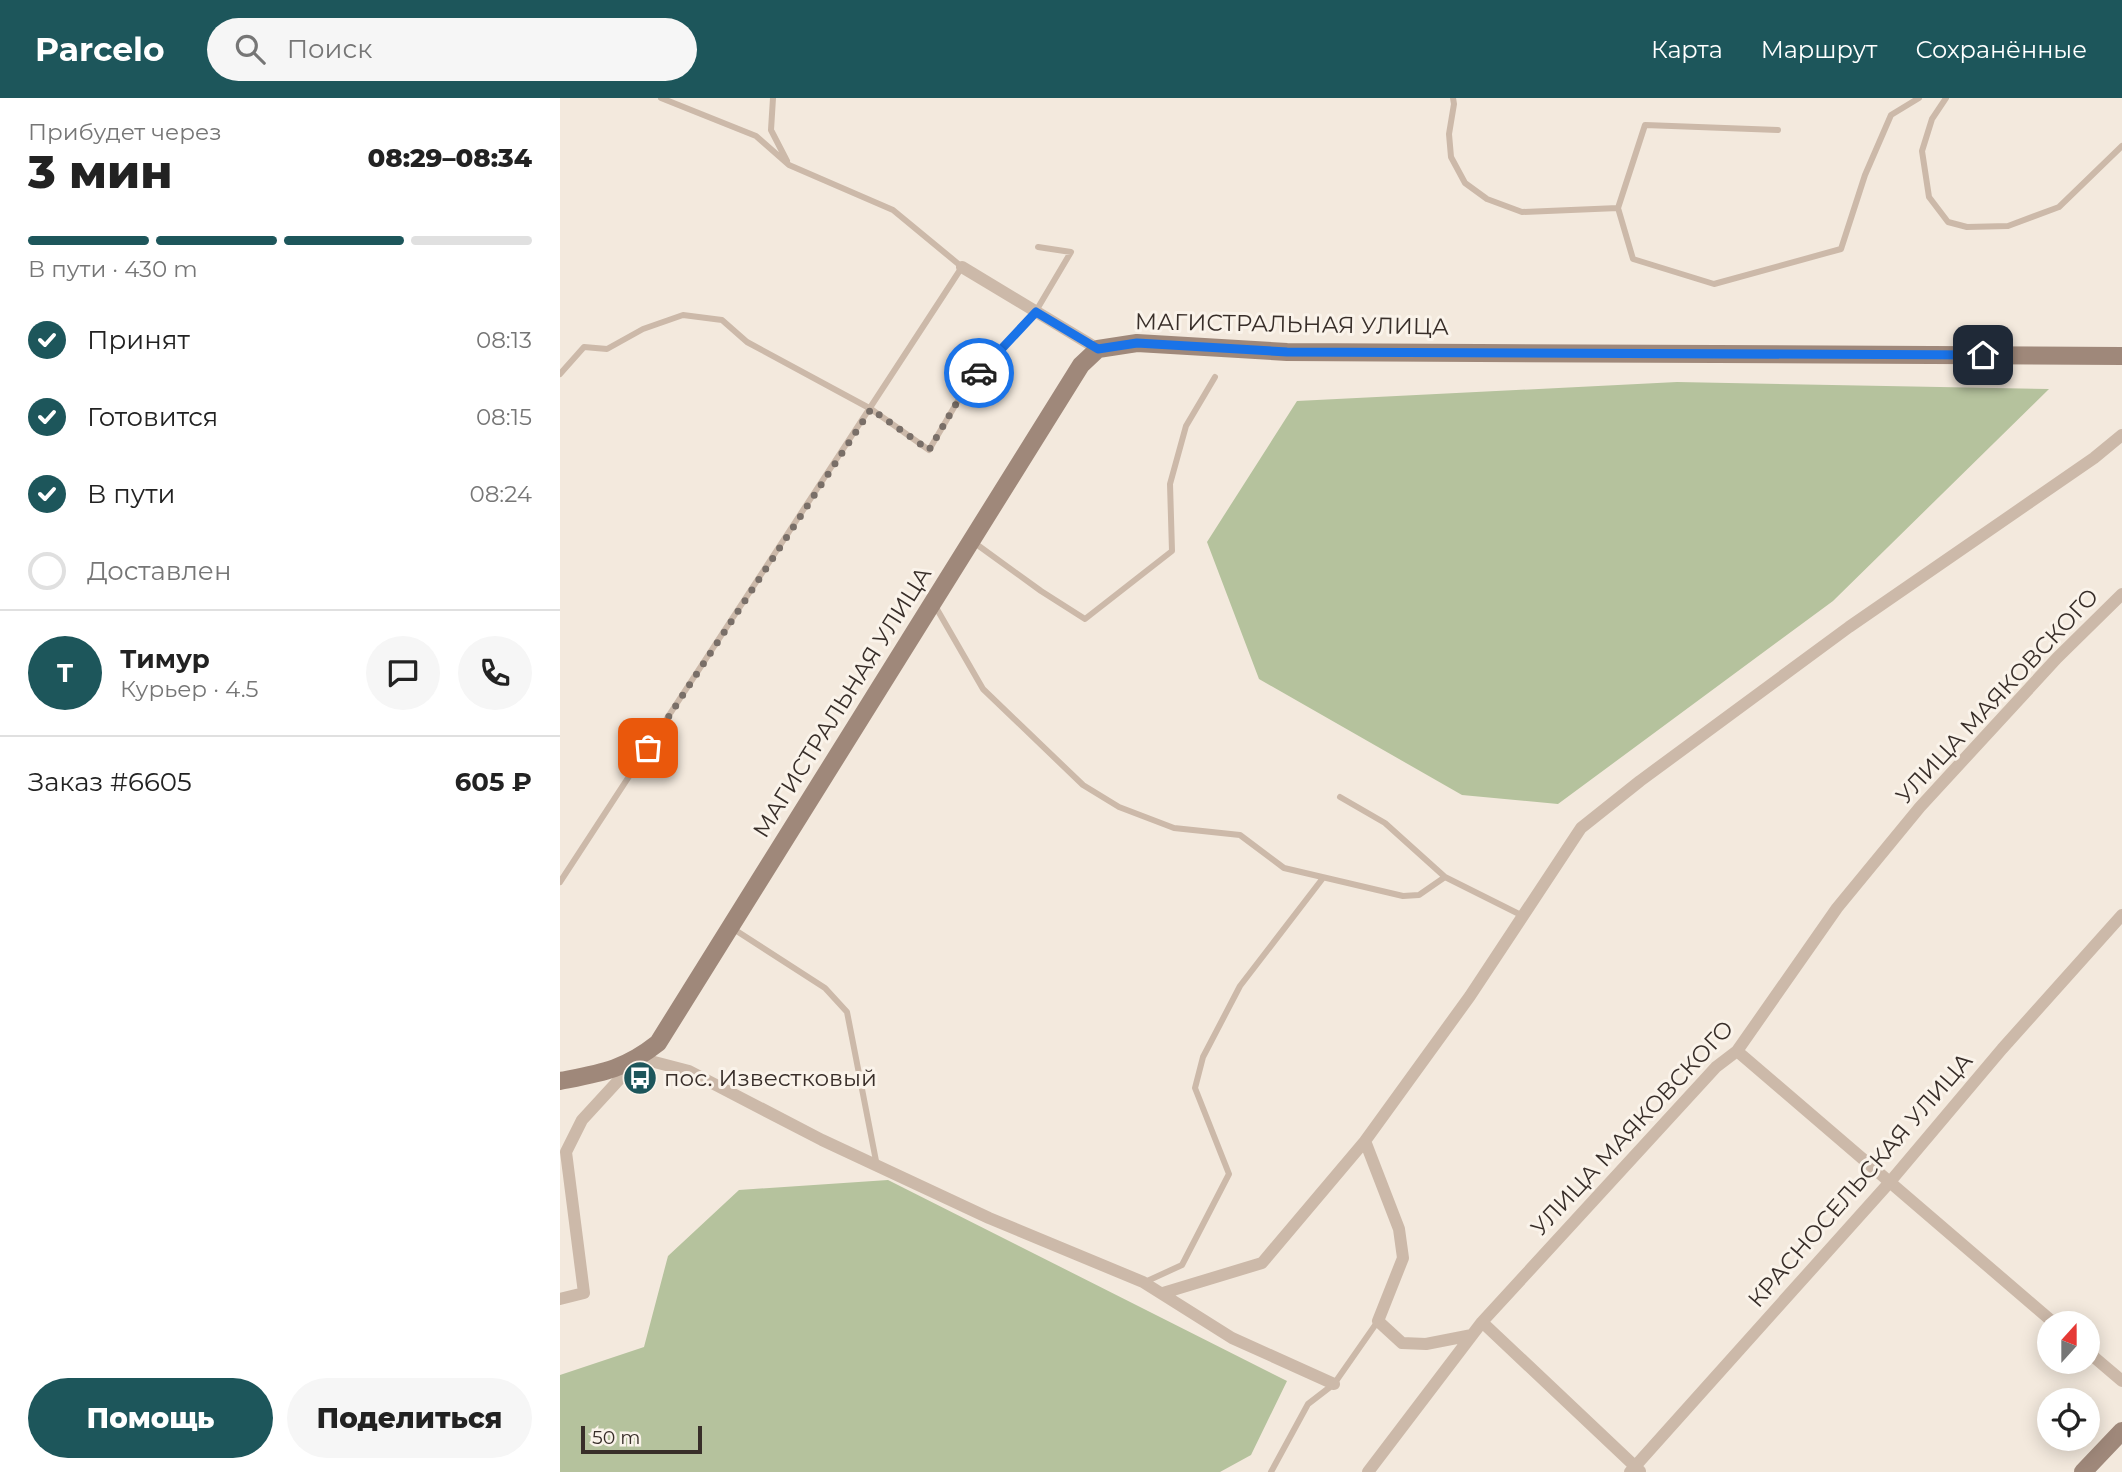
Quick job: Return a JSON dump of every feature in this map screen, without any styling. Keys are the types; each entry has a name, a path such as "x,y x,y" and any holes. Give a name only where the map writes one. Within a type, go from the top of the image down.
{"street":[{"path":"962,267 1098,349"},
{"name":"МАГИСТРАЛЬНАЯ УЛИЦА","path":"560,1081 616,1069 639,1058 658,1043 1080,365 1098,349 1137,343 1287,352 2122,356"},
{"path":"1163,1293 1262,1263 1365,1141 1470,996 1581,828 1640,781 1849,627 2122,435"},
{"name":"УЛИЦА МАЯКОВСКОГО","path":"1368,1472 1482,1322 1716,1067 1737,1051 1837,908 1920,807 2057,658 2122,594"},
{"name":"КРАСНОСЕЛЬСКАЯ УЛИЦА","path":"1635,1470 2122,915"},
{"path":"1737,1051 2039,1311"},
{"path":"560,1299 584,1293 566,1152 582,1120 639,1058 689,1071 877,1166 989,1218 1143,1282 1232,1338 1334,1384"},
{"path":"1365,1141 1399,1229 1403,1258 1378,1321 1402,1343 1426,1345 1472,1335"},
{"path":"1482,1322 1635,1470"},
{"path":"2100,1362 2122,1381"},
{"path":"2083,1472 2122,1431"}],"lane":[{"path":"560,882 962,267 893,210 789,165 756,136 661,98"},
{"path":"773,98 771,130 789,165"},
{"path":"1453,98 1448,134 1451,157 1465,183 1487,199 1522,212 1618,208"},
{"path":"1778,130 1646,125 1618,208 1633,259 1714,284 1841,249 1865,175 1891,115 1919,98"},
{"path":"1946,98 1932,119 1922,151 1929,197 1948,222 1967,226 2008,226 2059,206 2122,146"},
{"path":"560,374 584,347 607,349 643,329 683,315 722,320 747,342 871,409 929,450 966,387 1036,312 1071,252 1038,247"},
{"path":"971,541 1086,619 1172,551 1170,484 1186,426 1215,377"},
{"path":"933,602 983,689 1083,785 1119,807 1174,828 1240,835 1284,867 1403,896 1419,895 1445,877"},
{"path":"1340,797 1385,822 1445,877 1523,916"},
{"path":"1143,1282 1182,1265 1229,1174 1195,1088 1203,1058 1240,986 1323,877"},
{"path":"730,927 825,988 848,1012 877,1166"},
{"path":"1271,1472 1308,1404 1334,1384 1378,1321"}],"green space":[{"path":"1677,382 2049,389 1833,601 1558,804 1462,795 1259,679 1207,542 1297,401"},
{"path":"888,1180 1287,1381 1251,1455 1220,1472 560,1472 560,1375 644,1347 668,1256 739,1190"}],"way so far":[{"path":"648,748 871,409 929,450 966,387 979,373"}],"place":[{"name":"пос. Известковый","path":"640,1078"}],"route":[{"path":"979,373 1036,312 1098,349 1137,343 1287,352 1983,355"}]}
